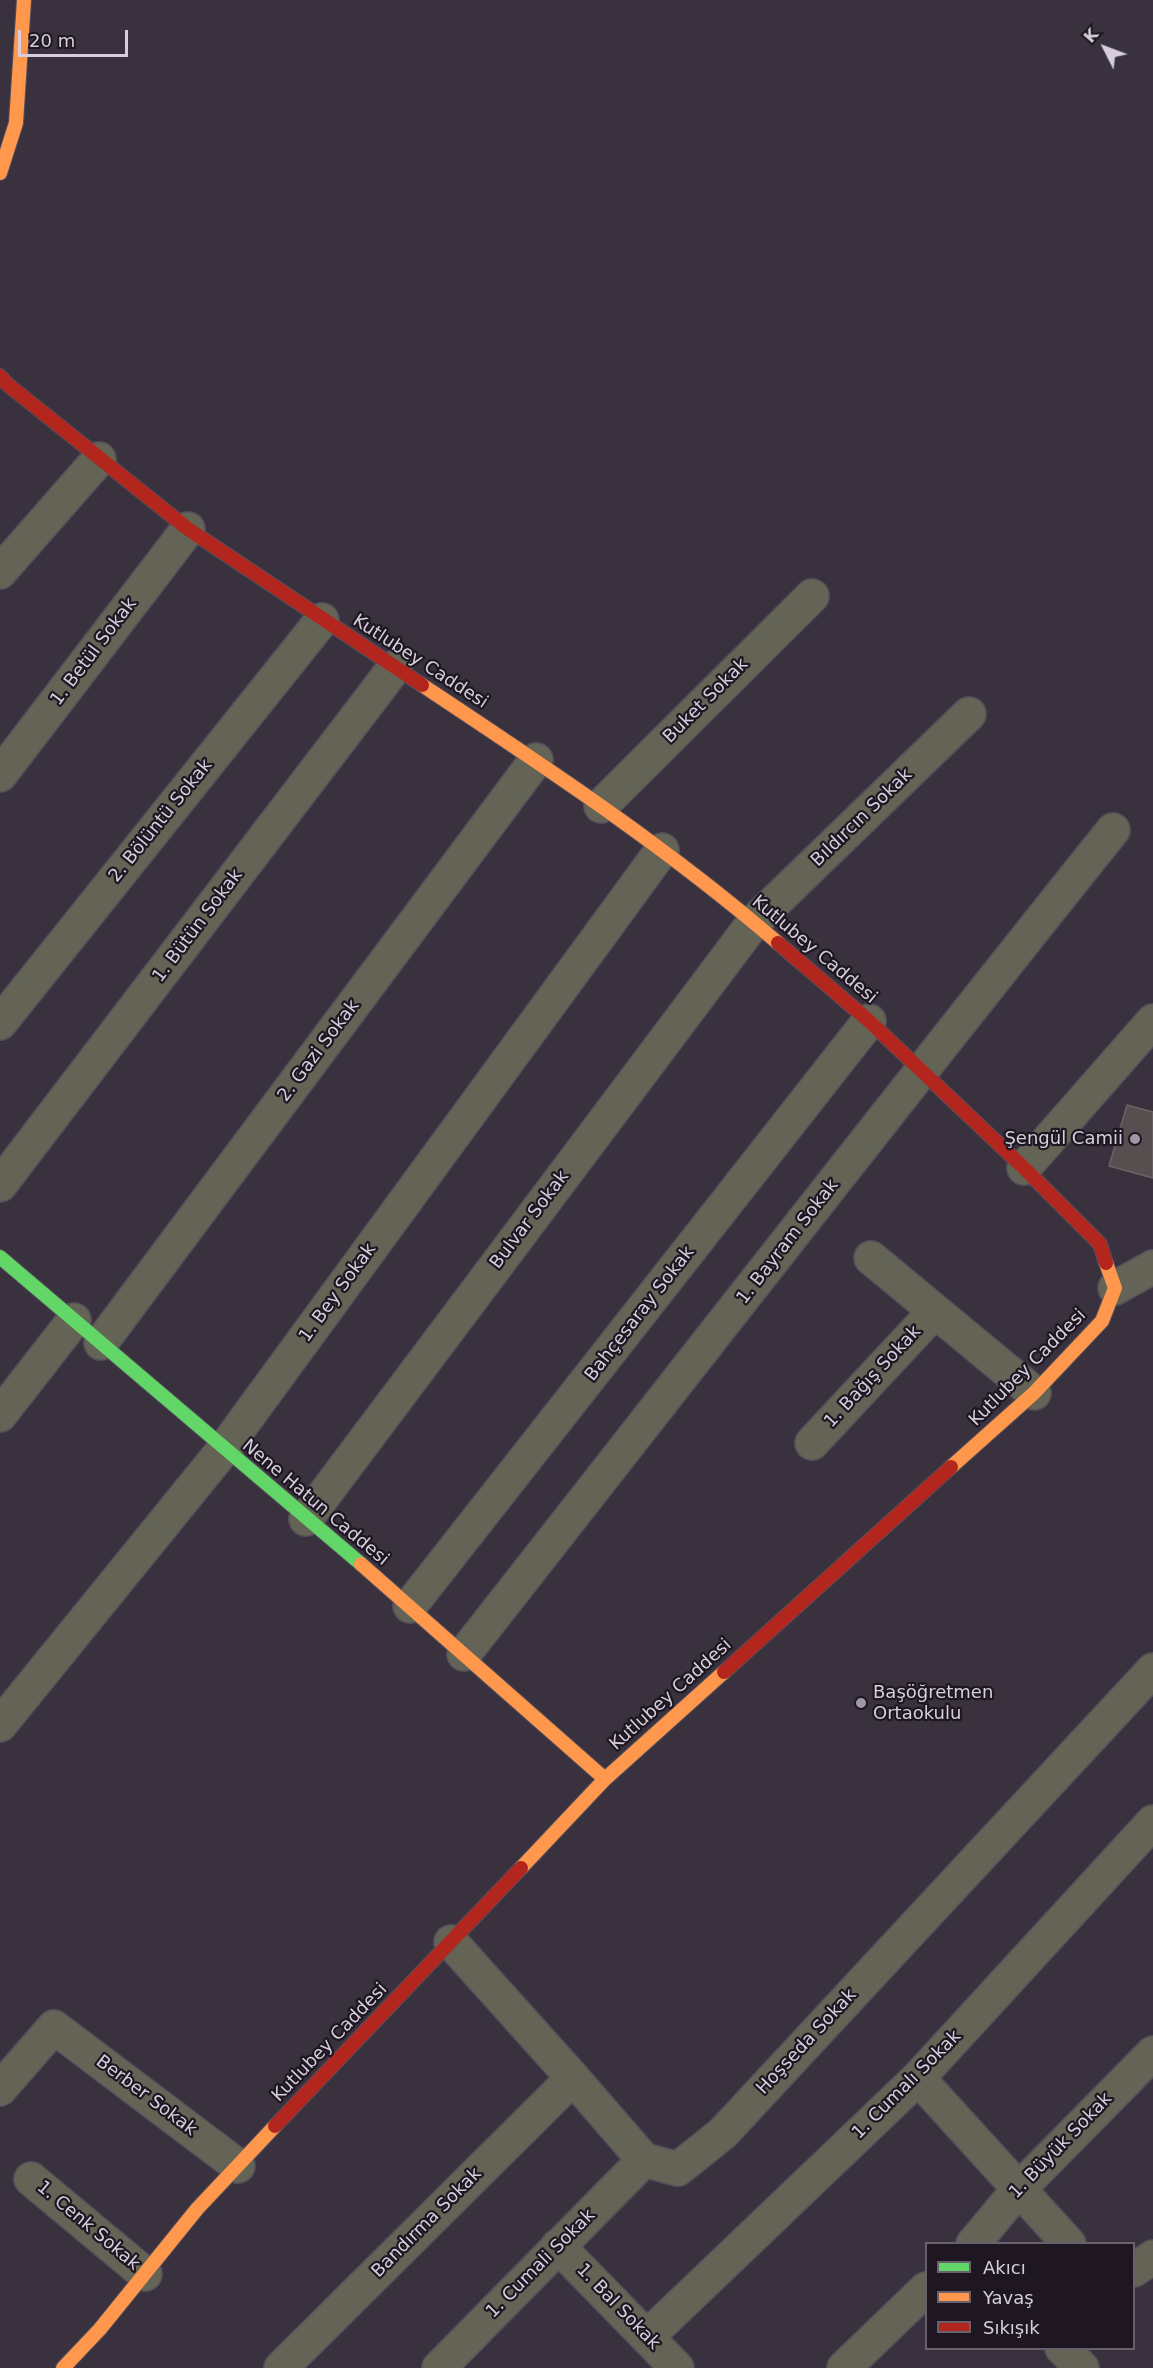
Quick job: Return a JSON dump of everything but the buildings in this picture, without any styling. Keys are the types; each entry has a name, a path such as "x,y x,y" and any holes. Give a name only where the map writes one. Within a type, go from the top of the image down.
{"main road":[{"path":"0,173 24,0"},
{"name":"Kutlubey Caddesi","path":"2,384 188,529 536,760 662,850 754,922 869,1021 1024,1168 1100,1244 1114,1288 1102,1321 1034,1393 605,1779 197,2209 100,2329 63,2368"},
{"name":"Nene Hatun Caddesi","path":"0,1257 410,1606 605,1779"}],"street":[{"path":"0,572 99,459"},
{"name":"1. Betül Sokak","path":"0,775 188,529"},
{"name":"Buket Sokak","path":"601,806 812,596"},
{"name":"2. Bölüntü Sokak","path":"0,1023 322,620"},
{"name":"1. Bütün Sokak","path":"0,1185 395,667"},
{"name":"Bıldırcın Sokak","path":"754,922 969,714"},
{"name":"2. Gazi Sokak","path":"101,1343 536,760"},
{"name":"1. Bayram Sokak","path":"464,1654 921,1070 1113,830"},
{"name":"1. Bey Sokak","path":"0,1725 224,1449 662,850"},
{"name":"Bulvar Sokak","path":"306,1519 754,922"},
{"name":"Bahçesaray Sokak","path":"410,1606 869,1021"},
{"path":"1024,1168 1153,1021"},
{"name":"1. Bağış Sokak","path":"871,1258 1034,1393"},
{"path":"1114,1288 1153,1267"},
{"name":"1. Bağış Sokak","path":"812,1443 935,1311"},
{"path":"0,1415 74,1320"},
{"name":"Hoşseda Sokak","path":"644,2160 678,2169 723,2133 1153,1670"},
{"name":"1. Cumalı Sokak","path":"648,2336 918,2078 1153,1822"},
{"path":"451,1942 644,2160"},
{"name":"Berber Sokak","path":"0,2090 54,2027 238,2166"},
{"name":"1. Büyük Sokak","path":"975,2242 1018,2190 1153,2053"},
{"name":"Bandırma Sokak","path":"281,2368 573,2078"},
{"path":"918,2078 1067,2242"},
{"name":"1. Cumali Sokak","path":"440,2368 644,2160"},
{"name":"1. Cenk Sokak","path":"31,2179 145,2274"},
{"name":"1. Bal Sokak","path":"558,2246 677,2368"},
{"path":"1135,2269 1153,2257"},
{"path":"843,2368 925,2291"},
{"path":"1063,2350 1082,2368"}],"traffic: fast":[{"path":"0,1257 361,1564"}],"traffic: slow":[{"path":"0,173 16,123 24,0"},
{"path":"422,685 649,841 778,943"},
{"path":"951,1467 1034,1393 1102,1321 1115,1288 1106,1263"},
{"path":"361,1564 605,1779"},
{"path":"521,1868 605,1779 724,1672"},
{"path":"63,2368 100,2329 197,2209 275,2126"}],"traffic: jam":[{"path":"0,376 188,529 422,685"},
{"path":"778,943 869,1021 1024,1168 1100,1244 1106,1263"},
{"path":"724,1672 951,1467"},
{"path":"275,2126 521,1868"}],"place":[{"name":"Şengül Camii","path":"1135,1139"},
{"name":"Başöğretmen Ortaokulu","path":"861,1703"}]}
